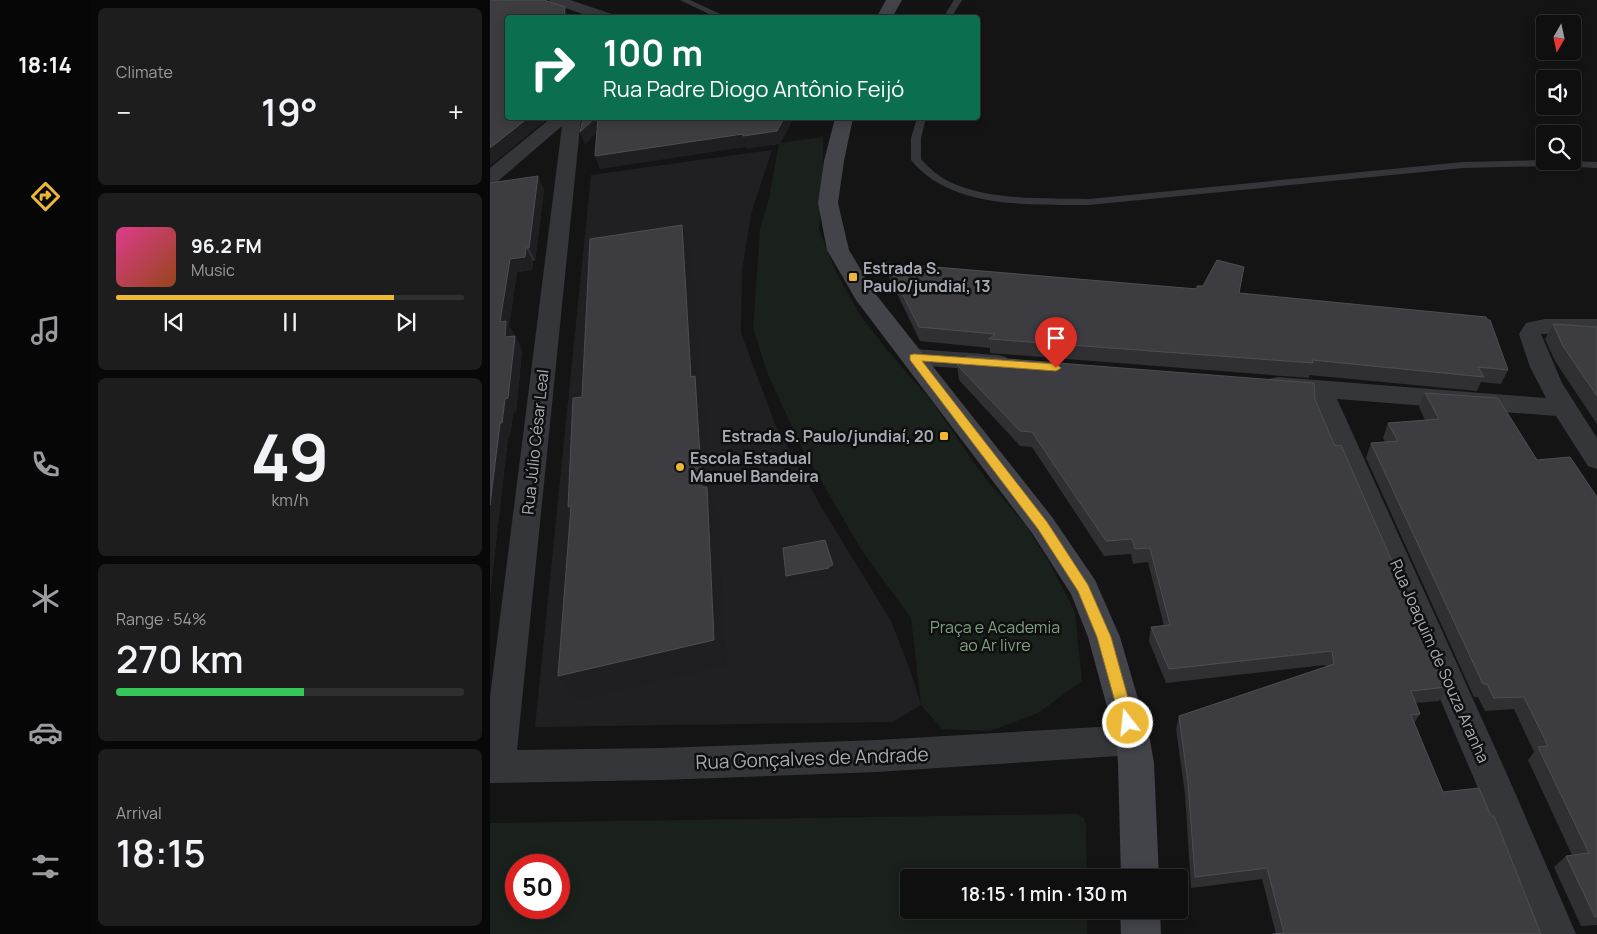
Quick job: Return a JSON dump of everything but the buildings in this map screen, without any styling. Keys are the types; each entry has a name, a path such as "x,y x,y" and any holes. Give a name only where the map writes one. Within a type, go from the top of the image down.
{"main road":[{"path":"886,15 894,0"},
{"path":"844,120 834,161 828,203 838,250 864,295 914,357 1042,525 1084,589 1104,637 1133,740 1136,763 1140,869"},
{"path":"1140,919 1140,934"}],"street":[{"path":"556,0 600,15"},
{"path":"490,178 559,120"},
{"name":"Rua Júlio César Leal","path":"494,767 572,120"},
{"path":"1597,326 1545,326 1534,328 1530,334 1533,348 1564,408 1597,458"},
{"path":"914,357 1018,364"},
{"path":"1252,383 1564,408"},
{"name":"Rua Joaquim de Souza Aranha","path":"1320,389 1498,793 1557,934"},
{"name":"Rua Gonçalves de Andrade","path":"494,767 829,758 1133,740"}],"lane":[{"path":"684,0 718,15"},
{"path":"949,15 958,0"},
{"path":"920,120 916,138 916,160 930,174 951,186 984,195 1030,202 1089,202 1463,165 1554,163 1597,166"}],"shaded area":[{"name":"Escola Estadual Manuel Bandeira","path":"772,150 751,214 742,271 741,333 775,424 823,510 891,621 921,705 893,722 535,727 591,175"}],"green space":[{"name":"Praça e Academia ao Ar livre","path":"823,137 823,173 819,229 834,268 860,315 933,403 985,478 1025,524 1050,564 1075,612 1082,681 1038,713 990,731 942,729 921,705 911,618 862,551 802,448 768,375 753,328 760,230 769,198 779,143"},
{"path":"1078,814 1084,818 1086,825 1087,869 900,869 900,919 1087,919 1087,934 490,934 490,823"}],"place":[{"name":"Estrada S. Paulo/jundiaí, 13","path":"853,277"},
{"name":"Estrada S. Paulo/jundiaí, 20","path":"944,436"},
{"name":"Escola Estadual Manuel Bandeira","path":"680,467"}],"route":[{"path":"1056,368 914,357 1042,525 1084,589 1104,637 1128,723"}]}
